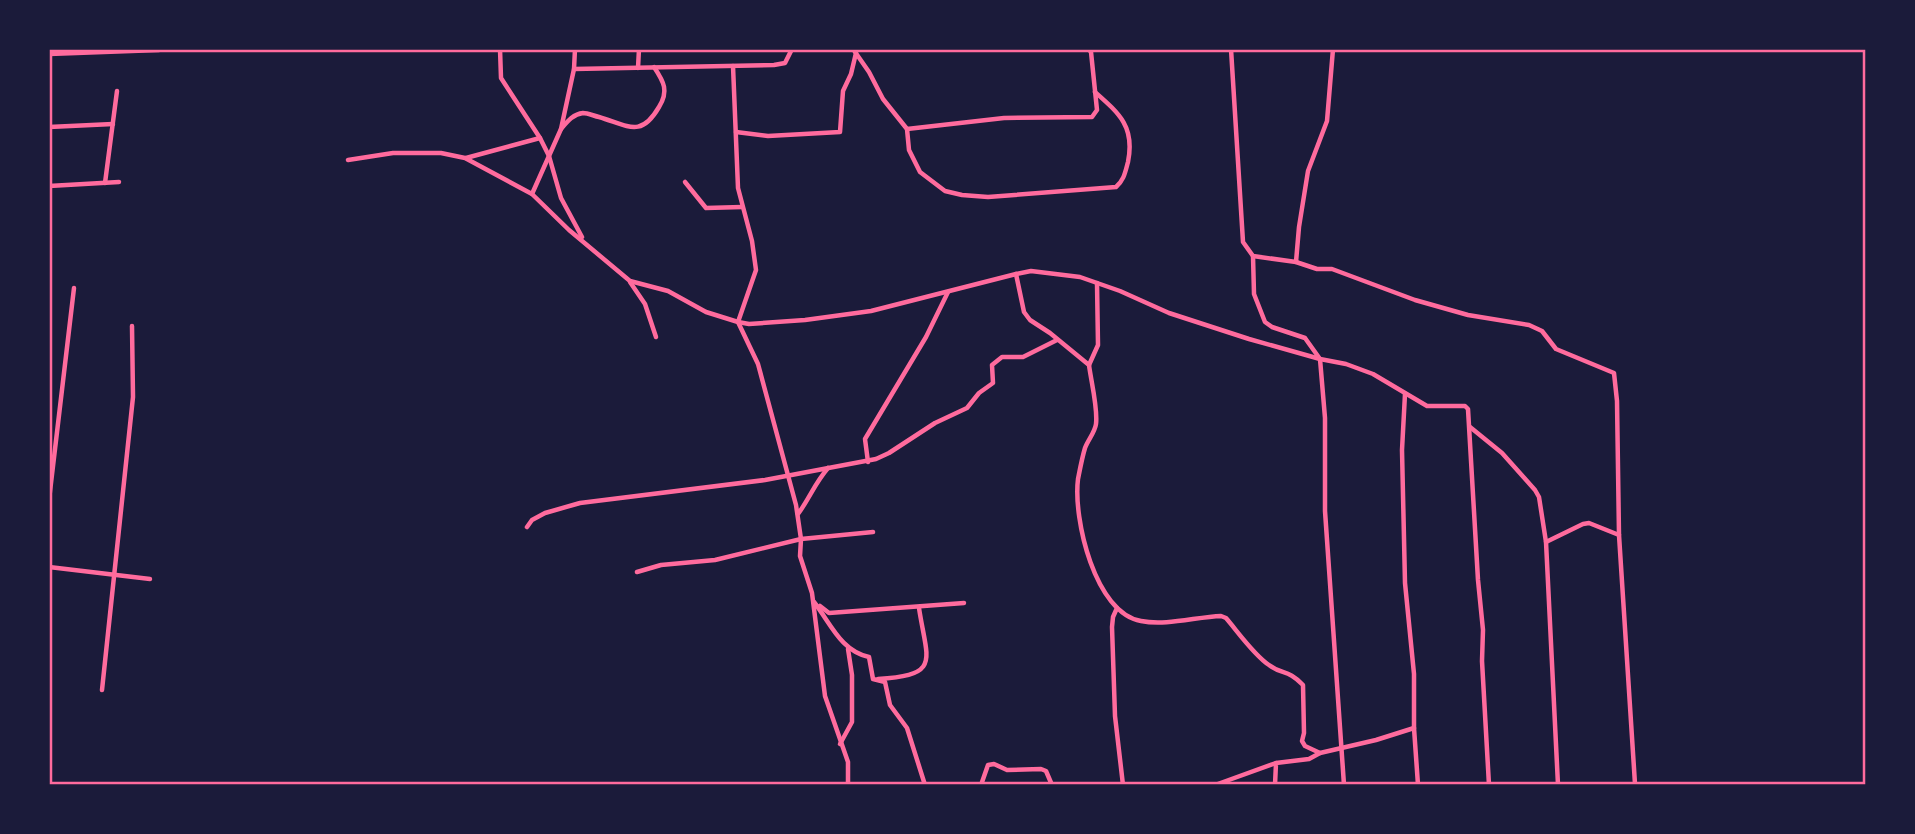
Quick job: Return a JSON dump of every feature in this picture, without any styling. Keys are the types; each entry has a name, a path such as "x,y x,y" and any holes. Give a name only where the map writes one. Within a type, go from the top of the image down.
{"street":[{"path":"500,49 501,78 540,138 549,156 561,198 584,242"},
{"path":"532,194 561,129 574,69 575,49"},
{"path":"638,68 639,49"},
{"path":"574,69 785,64 792,49"},
{"path":"855,50 862,49"},
{"path":"907,129 1004,118 1092,117 1097,110 1091,52 1088,49"},
{"path":"1231,49 1243,242 1253,256 1296,262 1317,269 1332,269 1398,295 1468,314 1529,325 1542,331 1556,349 1611,370 1615,379 1617,401 1619,535 1635,785"},
{"path":"1296,262 1308,172 1326,121 1333,49"},
{"path":"49,54 159,50"},
{"path":"736,132 768,136 840,132 843,91 851,74 855,50"},
{"path":"855,50 883,99 907,129 909,150 920,172 945,191 962,195 988,197 1112,188 1123,180 1131,139 1118,112 1095,92"},
{"path":"733,66 738,188 752,241 756,270 738,322 758,364 788,476 801,539 802,566 813,601 825,696 848,762 848,785"},
{"path":"561,129 572,117 584,113 632,127 648,124 665,97 663,81 654,67"},
{"path":"105,183 117,91"},
{"path":"49,127 113,124"},
{"path":"465,158 540,138"},
{"path":"348,160 393,153 441,153 465,158 532,194 630,281 645,304 656,337"},
{"path":"49,187 119,182"},
{"path":"685,182 706,208 742,207"},
{"path":"1253,256 1254,294 1265,322 1305,338 1320,359 1325,418 1325,510 1345,785"},
{"path":"630,281 668,291 706,312 749,324 841,316 893,306 1031,271 1058,273 1097,283 1169,313 1320,359 1346,364 1373,374 1405,394 1434,407 1465,406 1468,410 1483,630 1482,661 1489,785"},
{"path":"1016,274 1024,313 1089,365"},
{"path":"1097,283 1098,345 1089,365 1096,423 1086,447 1078,479 1077,501 1082,533 1101,589 1117,608 1139,621 1167,622 1221,616 1226,618 1270,667 1285,671 1303,685 1302,741 1305,746 1320,753"},
{"path":"49,500 74,288"},
{"path":"868,461 865,439 926,337 948,292"},
{"path":"102,690 133,397 132,326"},
{"path":"527,527 532,520 545,513 580,503 788,476 868,461 889,453 935,423 967,408 979,393 993,383 992,365 1002,357 1023,357 1057,341"},
{"path":"1405,394 1402,487 1405,583 1414,674 1418,785"},
{"path":"1469,426 1502,453 1539,497 1545,542 1558,785"},
{"path":"797,514 828,467"},
{"path":"1545,542 1589,523 1619,535"},
{"path":"637,572 662,565 715,559 801,539 873,532"},
{"path":"49,567 150,579"},
{"path":"813,601 830,613 964,603"},
{"path":"813,601 848,648 869,657 873,679"},
{"path":"873,679 906,677 923,670 927,661 919,608"},
{"path":"1117,608 1112,627 1115,716 1123,785"},
{"path":"840,744 852,723 852,675 848,648"},
{"path":"873,679 885,682 890,705 907,727 925,785"},
{"path":"1215,785 1276,763 1309,759 1320,753 1414,728"},
{"path":"1275,785 1276,763"},
{"path":"981,785 988,765 994,764 1007,770 1041,769 1046,771 1052,785"}]}
